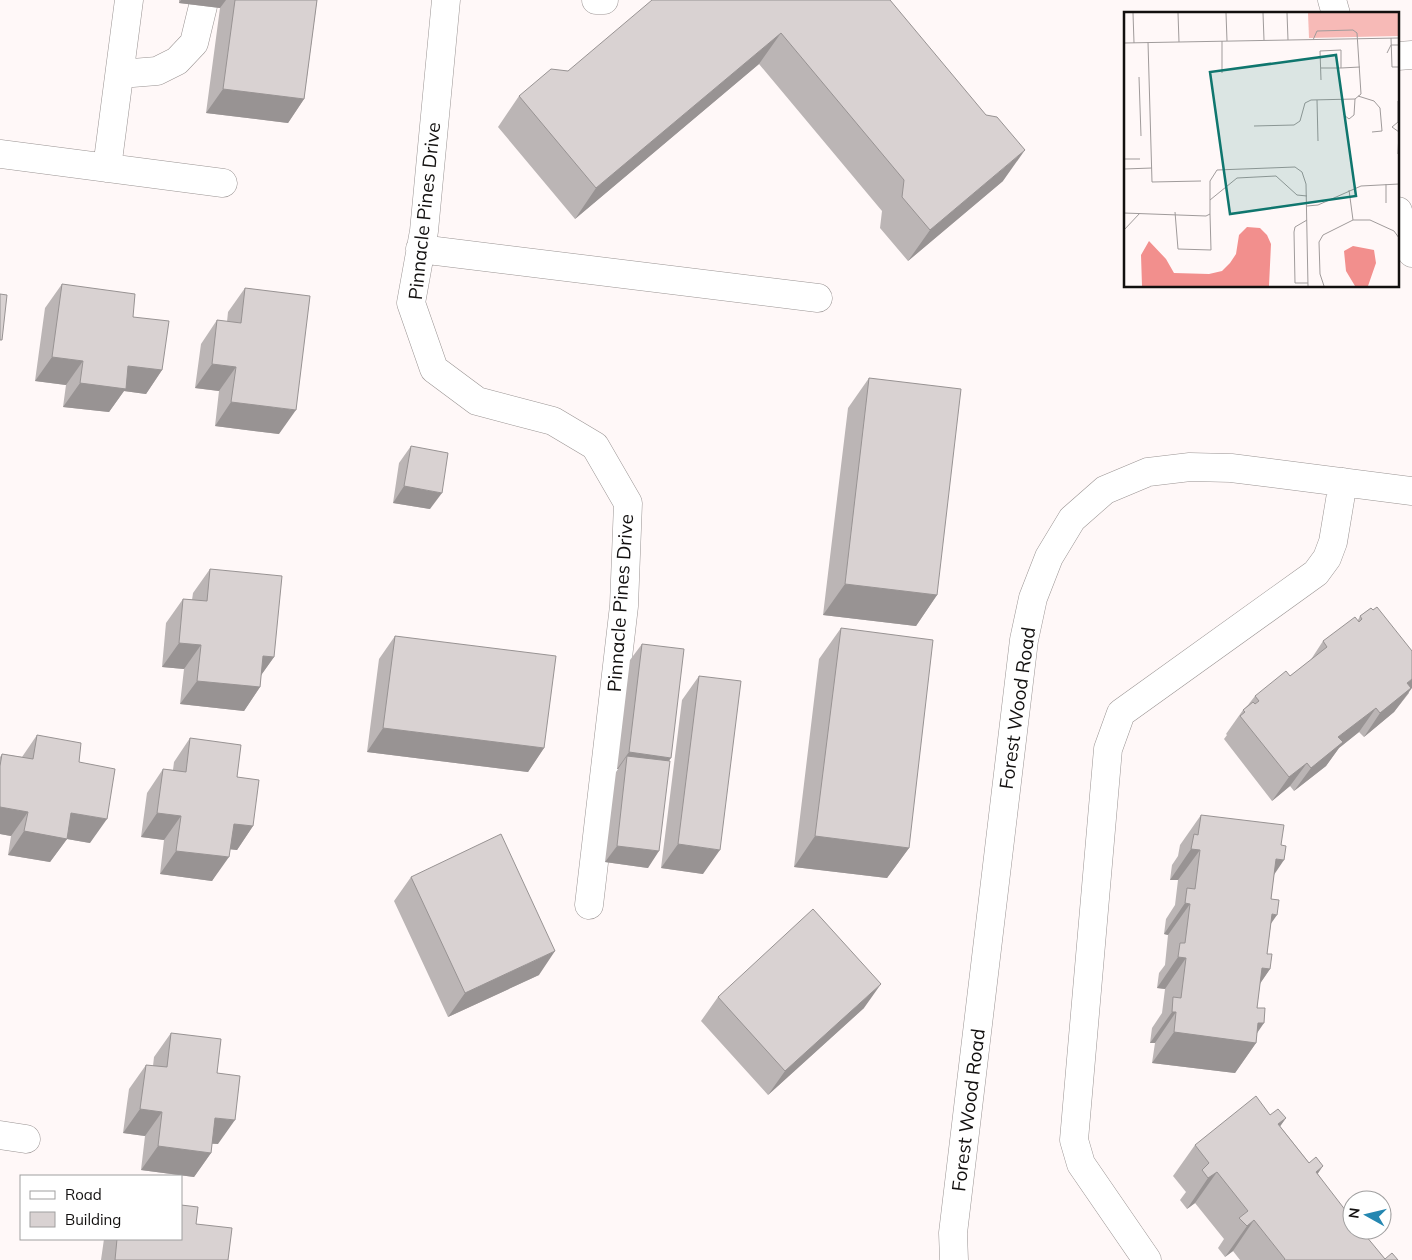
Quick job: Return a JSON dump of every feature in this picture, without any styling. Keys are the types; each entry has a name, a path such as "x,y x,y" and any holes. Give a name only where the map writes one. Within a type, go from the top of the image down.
{"street":[{"path":"107,168 129,0"},
{"name":"Pinnacle Pines Drive","path":"446,0 424,231 411,303 434,369 478,401 553,421 595,446 628,503 624,606 589,905"},
{"path":"596,0 604,0"},
{"path":"120,74 158,71 177,61 194,43 203,6"},
{"path":"0,154 223,183"},
{"path":"1400,218 1412,253"},
{"path":"420,249 818,298"},
{"name":"Forest Wood Road","path":"954,1260 953,1233 1024,640 1033,598 1048,557 1072,519 1105,490 1148,472 1190,468 1231,468 1412,491"},
{"path":"1147,1260 1081,1164 1074,1140 1108,749 1121,713 1316,574 1327,558 1333,542 1343,482"}],"building":[{"path":"235,0 317,0 304,99 223,89"},
{"path":"652,0 890,0 986,115 997,117 1025,150 930,230 902,197 904,180 781,33 596,188 519,96 551,69 568,71"},
{"path":"62,284 135,294 133,317 169,321 162,370 128,366 126,389 80,383 83,361 52,357"},
{"path":"245,288 310,296 296,410 231,402 236,367 212,364 217,320 241,323"},
{"path":"0,294 7,295 2,340 0,340"},
{"path":"869,378 961,389 937,595 845,584"},
{"path":"411,446 448,453 442,493 404,486"},
{"path":"210,569 282,576 274,657 263,656 260,687 197,681 201,645 179,643 183,599 207,601"},
{"path":"1377,607 1412,651 1412,679 1407,683 1411,688 1380,713 1376,708 1338,737 1343,742 1311,768 1307,763 1289,777 1240,716 1245,712 1243,710 1253,702 1255,704 1259,701 1255,696 1286,671 1290,676 1327,647 1323,641 1355,617 1359,622 1362,619 1360,616 1371,608 1373,610"},
{"path":"841,628 933,640 909,848 815,836"},
{"path":"395,636 556,656 544,748 383,728"},
{"path":"642,644 684,649 671,758 629,752"},
{"path":"699,676 741,681 720,850 678,844"},
{"path":"37,735 81,743 79,762 115,769 107,819 71,813 67,839 24,831 28,812 0,807 0,766 2,754 33,759"},
{"path":"190,738 241,745 237,777 259,780 253,826 234,824 229,857 176,851 181,816 157,813 163,769 186,772"},
{"path":"627,756 670,761 659,851 617,846"},
{"path":"1201,815 1284,825 1281,845 1286,846 1284,860 1276,859 1271,899 1279,900 1277,915 1272,914 1267,954 1272,954 1270,969 1262,968 1257,1008 1265,1008 1264,1023 1258,1023 1256,1043 1174,1032 1176,1012 1172,1012 1173,997 1181,998 1186,958 1178,957 1180,943 1185,943 1190,904 1185,903 1187,888 1195,889 1200,850 1191,849 1194,834 1198,835"},
{"path":"501,834 555,951 465,993 411,877"},
{"path":"813,909 881,984 785,1071 718,997"},
{"path":"171,1033 221,1039 217,1073 240,1076 235,1120 215,1118 211,1153 158,1146 162,1112 140,1109 146,1065 167,1067"},
{"path":"1256,1096 1270,1115 1278,1109 1286,1118 1278,1124 1309,1163 1316,1157 1323,1166 1316,1172 1342,1206 1342,1240 1369,1240 1385,1259 1392,1253 1398,1260 1284,1260 1254,1220 1247,1226 1239,1218 1248,1211 1217,1172 1208,1178 1202,1170 1209,1163 1195,1145"},
{"path":"182,1205 198,1207 196,1224 232,1228 228,1260 115,1260 117,1240 182,1240"}]}
